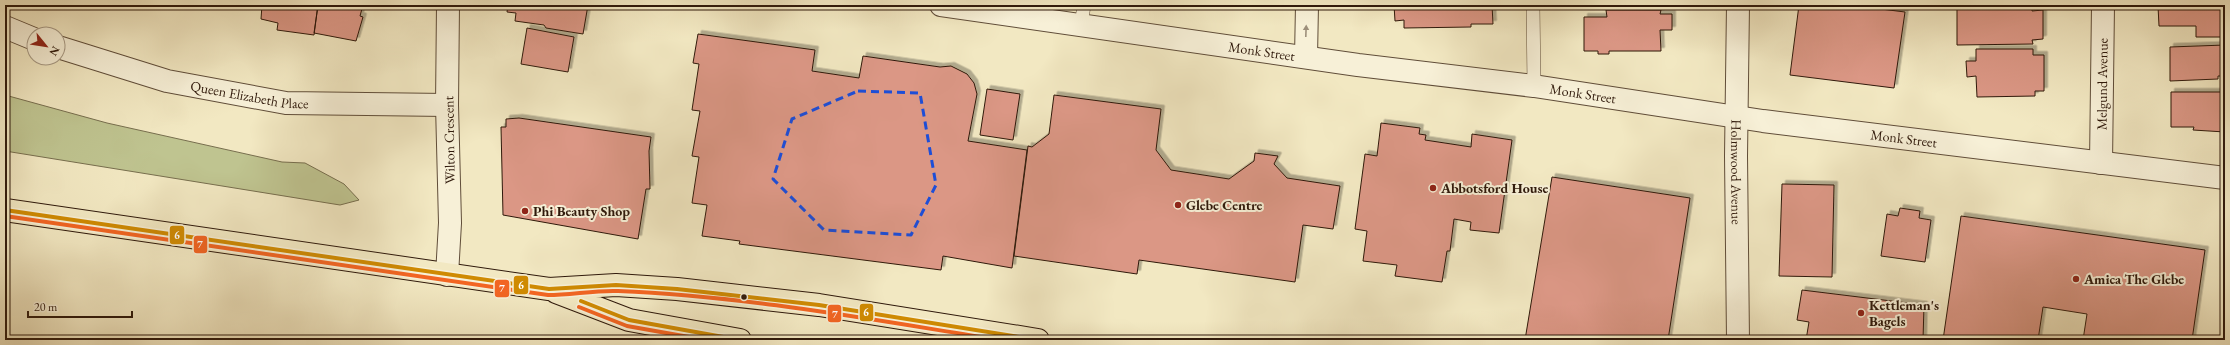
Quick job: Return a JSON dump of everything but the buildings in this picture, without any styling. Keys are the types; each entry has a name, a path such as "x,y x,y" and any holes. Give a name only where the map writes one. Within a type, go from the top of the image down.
{"main road":[{"path":"5,210 447,276 549,289 616,285 676,289 819,305 1038,340"},
{"path":"549,289 630,320 740,340"}],"street":[{"name":"Wilton Crescent","path":"447,276 450,224 447,105 448,5"},
{"name":"Monk Street","path":"941,5 1082,15 1306,57 1534,86 1736,116 2225,178"},
{"path":"1306,57 1307,5"},
{"name":"Holmwood Avenue","path":"1738,5 1738,85 1736,116 1738,340"},
{"name":"Melgund Avenue","path":"2102,5 2102,162"},
{"path":"5,27 26,36"},
{"name":"Queen Elizabeth Place","path":"66,49 167,81 286,103 447,105"}],"lane":[{"path":"1533,5 1534,86"}],"highlighted area":[{"path":"858,91 920,93 936,185 911,235 824,230 773,179 792,119"}],"green space":[{"path":"5,95 107,123 282,162 305,163 344,184 359,200 340,205 5,151"}],"transit line":[{"name":"6","path":"5,210 549,289 616,285 677,289 819,305 1038,340"},
{"name":"7","path":"5,216 548,295 618,291 714,298 762,303 1000,340"},
{"name":"6","path":"581,301 629,320 740,340"},
{"name":"7","path":"579,307 627,326 706,340"}],"place":[{"name":"Abbotsford House","path":"1433,188"},
{"name":"Glebe Centre","path":"1178,205"},
{"name":"Phi Beauty Shop","path":"525,211"},
{"name":"Amica The Glebe","path":"2076,279"},
{"name":"Kettleman's Bagels","path":"1861,313"}]}
